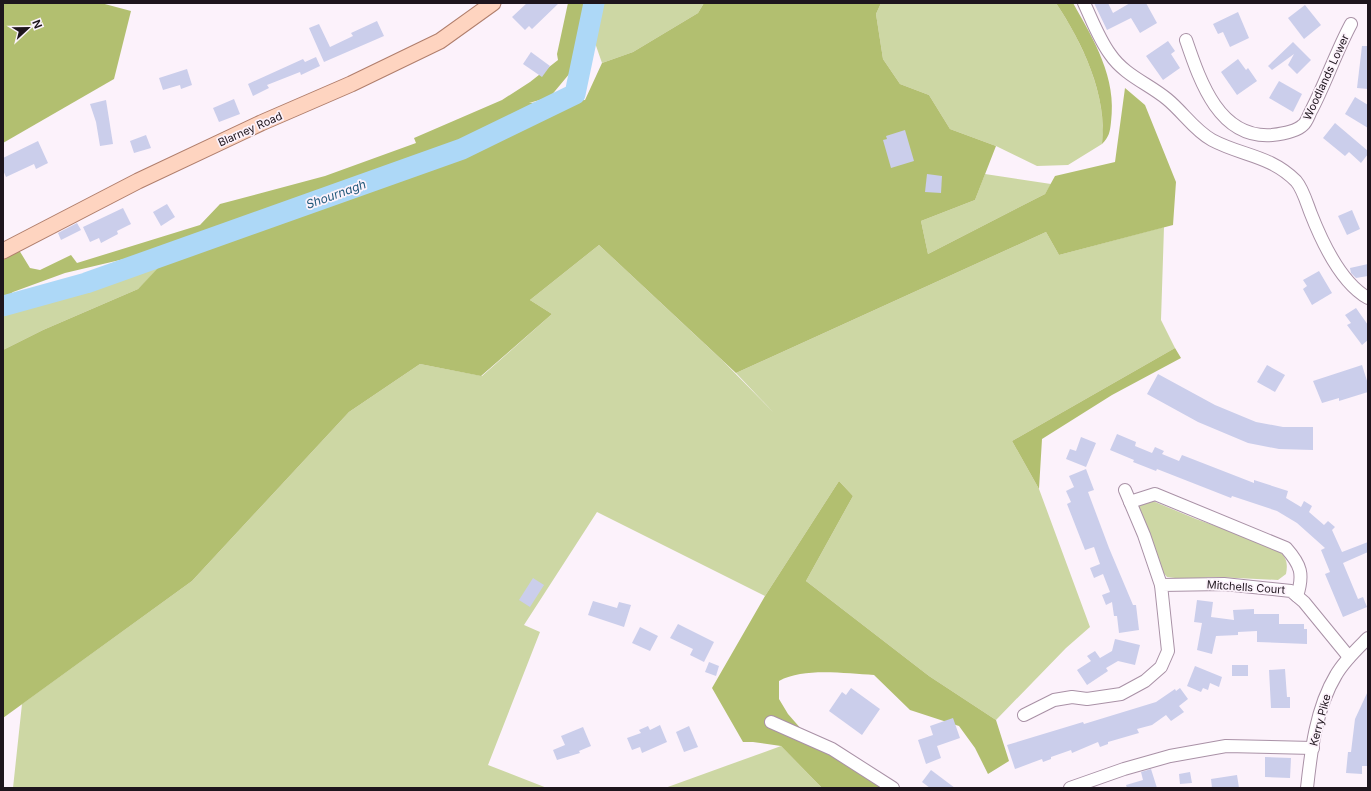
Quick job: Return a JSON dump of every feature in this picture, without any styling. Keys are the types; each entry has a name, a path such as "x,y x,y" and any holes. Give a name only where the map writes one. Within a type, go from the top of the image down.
{"main road":[{"name":"Blarney Road","path":"3,251 138,181 261,123 351,84 440,41 493,3"}],"street":[{"path":"1084,3 1110,55 1126,70 1167,99 1188,122 1211,139 1236,150 1260,156 1280,167 1297,182 1340,273 1361,294 1368,298"},
{"name":"Woodlands Lower","path":"1186,40 1197,74 1218,109 1230,124 1261,136 1283,134 1303,126 1325,85 1343,39 1351,24"},
{"path":"1260,156 1261,136"},
{"path":"1024,715 1054,700 1072,696 1087,699 1121,694 1145,681 1161,667 1168,651 1161,585 1144,535 1125,490"},
{"path":"1130,502 1155,494 1286,548 1298,560 1302,580 1297,596"},
{"name":"Mitchells Court","path":"1161,585 1224,584 1291,591 1297,596 1349,657"},
{"name":"Kerry Pike","path":"1307,788 1318,722 1330,685 1349,657 1368,638"},
{"path":"771,722 832,749 893,788"},
{"path":"1070,788 1137,765 1170,756 1226,746 1313,748"}],"green space":[{"path":"3,3 101,3 131,11 114,79 3,143"},
{"path":"568,3 589,3 570,73 550,97 529,103 585,100 602,63 633,52 698,13 704,3 881,3 876,14 883,59 900,84 929,95 950,129 996,146 975,200 921,221 928,254 1045,194 1055,176 1115,162 1125,88 1145,105 1176,182 1173,225 1059,255 1046,232 736,373 599,245 530,300 552,314 481,376 420,364 349,412 192,581 3,718 3,350 43,330 138,289 179,246 65,273 13,292 3,299 3,260 19,250 30,268 40,270 71,255 77,263 200,225 220,204 325,176 416,143 414,138 502,100 530,82 558,60 557,54"},
{"path":"603,3 704,3 698,13 633,52 602,63 594,40"},
{"path":"881,3 1056,3 1066,18 1084,52 1091,70 1101,107 1103,126 1102,144 1068,165 1037,166 996,146 950,129 929,95 900,84 883,59 876,14"},
{"path":"1056,3 1073,3 1096,45 1107,75 1111,90 1111,122 1109,134 1102,144 1103,126 1101,107 1091,70 1084,52 1066,18"},
{"path":"985,174 1051,184 1045,194 928,254 921,221 975,200"},
{"path":"1164,227 1161,320 1175,348 1012,441 1039,489 1090,627 1066,648 996,720 929,676 806,581 853,496 839,481 765,596 597,512 524,625 540,632 488,765 547,788 13,788 22,704 192,581 349,412 420,364 482,376 552,314 530,300 599,245 723,361 774,413 736,373 1046,232 1059,255"},
{"path":"165,262 138,289 43,330 3,350 3,315"},
{"path":"1175,348 1181,358 1112,395 1042,439 1039,489 1012,441"},
{"path":"839,481 853,496 806,581 929,676 996,720 1009,761 988,774 975,748 959,726 910,710 874,675 826,672 801,674 779,681 779,699 788,714 816,746 883,788 822,788 781,746 743,742 712,688 765,596"},
{"path":"1148,499 1196,519 1272,546 1285,557 1287,564 1286,574 1278,580 1216,577 1183,579 1167,577 1159,568 1138,507 1142,502"},
{"path":"781,746 822,788 665,788"}],"building":[{"path":"527,3 559,3 532,29 529,26 525,30 512,17"},
{"path":"1094,3 1108,3 1113,13 1130,3 1146,3 1157,23 1140,33 1131,18 1107,30"},
{"path":"1305,5 1321,25 1304,39 1288,18"},
{"path":"1238,12 1249,38 1230,47 1223,32 1218,34 1213,24"},
{"path":"377,21 384,36 324,62 309,28 319,24 330,47 353,36 351,33"},
{"path":"1168,41 1175,51 1171,54 1180,68 1163,80 1146,56"},
{"path":"1293,42 1311,60 1297,74 1288,65 1294,54 1272,70 1268,66"},
{"path":"1362,46 1368,46 1368,89 1357,88"},
{"path":"531,52 550,66 542,77 523,64"},
{"path":"316,57 320,66 301,75 300,72 267,85 269,88 253,96 248,84 303,59 305,62"},
{"path":"1238,59 1246,70 1248,68 1257,81 1237,95 1221,72"},
{"path":"187,69 192,85 181,89 180,85 163,90 159,78"},
{"path":"1279,81 1302,94 1293,112 1269,98"},
{"path":"1355,97 1368,105 1368,128 1345,114"},
{"path":"234,99 240,114 219,122 213,108"},
{"path":"106,100 113,144 100,146 96,122 90,104"},
{"path":"1335,123 1368,151 1368,154 1361,163 1349,152 1345,156 1323,138"},
{"path":"905,130 914,161 891,168 883,140 887,139 886,136"},
{"path":"146,135 151,148 134,153 130,141"},
{"path":"38,141 48,163 36,169 34,164 6,177 3,170 3,158"},
{"path":"927,174 942,176 941,193 925,192"},
{"path":"167,204 175,217 161,226 153,212"},
{"path":"123,208 131,224 117,231 118,234 101,243 99,238 90,242 83,227"},
{"path":"1352,210 1360,229 1347,235 1338,216"},
{"path":"77,223 81,230 61,240 58,233"},
{"path":"1368,264 1368,276 1356,278 1351,273 1350,268"},
{"path":"1319,271 1332,293 1312,305 1303,289 1307,286 1303,280"},
{"path":"1356,308 1368,325 1368,340 1362,345 1347,325 1351,323 1345,315"},
{"path":"1267,365 1285,375 1275,392 1257,382"},
{"path":"1362,365 1368,384 1368,392 1339,401 1339,398 1322,403 1313,381"},
{"path":"1158,374 1215,405 1256,422 1283,427 1313,427 1313,450 1279,449 1248,443 1198,422 1147,394"},
{"path":"1117,434 1136,442 1135,446 1152,453 1155,447 1164,451 1162,454 1179,461 1182,455 1254,483 1254,480 1288,491 1286,498 1301,507 1304,501 1312,506 1309,512 1324,525 1328,521 1335,527 1332,530 1342,552 1368,542 1368,552 1343,563 1358,599 1363,597 1367,607 1343,617 1325,574 1330,572 1321,550 1325,548 1297,523 1277,511 1232,496 1231,498 1157,469 1156,471 1133,462 1134,460 1110,450"},
{"path":"1081,437 1096,443 1086,467 1066,459 1070,449 1076,451"},
{"path":"1086,469 1094,490 1088,492 1109,548 1133,605 1136,605 1139,630 1119,633 1117,616 1114,616 1112,602 1106,605 1102,595 1110,592 1103,574 1094,578 1090,568 1100,564 1094,547 1085,550 1067,504 1071,502 1066,491 1074,487 1069,476"},
{"path":"533,578 544,585 530,607 519,600"},
{"path":"1197,600 1213,602 1211,617 1234,620 1233,610 1254,609 1254,614 1279,614 1279,624 1304,624 1304,629 1307,629 1307,644 1257,642 1257,631 1238,632 1238,635 1216,636 1212,654 1197,650 1202,623 1194,622"},
{"path":"593,601 617,608 619,602 631,605 624,627 588,615"},
{"path":"678,624 714,642 704,662 690,655 693,649 670,638"},
{"path":"640,627 658,636 650,651 632,643"},
{"path":"1115,639 1140,645 1135,665 1118,661 1106,668 1108,671 1087,685 1077,670 1091,661 1087,656 1095,651 1100,658 1112,651"},
{"path":"709,662 719,666 716,676 705,672"},
{"path":"1232,665 1248,665 1248,676 1232,676"},
{"path":"1195,666 1222,677 1219,687 1210,683 1208,690 1203,688 1201,692 1187,686"},
{"path":"1285,669 1287,697 1290,697 1290,708 1271,708 1269,670"},
{"path":"851,688 880,709 862,735 829,711 842,692 846,695"},
{"path":"1180,688 1188,699 1179,706 1184,712 1171,721 1166,715 1152,725 1137,729 1139,733 1108,742 1108,744 1100,747 1098,742 1072,753 1071,750 1051,757 1051,759 1043,762 1042,759 1015,769 1007,745 1156,702 1175,689 1176,691"},
{"path":"1368,691 1368,766 1362,766 1362,774 1346,773 1348,752 1351,752 1355,719"},
{"path":"953,718 960,738 937,746 941,758 926,764 918,740 933,735 930,726"},
{"path":"660,725 667,742 642,753 640,747 632,750 627,738 641,733 639,730 648,726 650,730"},
{"path":"689,726 698,747 684,752 676,732"},
{"path":"583,727 591,746 579,751 580,753 557,760 553,750 565,745 561,736"},
{"path":"1265,757 1291,758 1290,778 1265,777"},
{"path":"1151,769 1157,788 1127,788 1126,785 1143,780 1141,772"},
{"path":"931,770 955,788 930,788 922,782"},
{"path":"1190,772 1192,783 1180,784 1179,774"},
{"path":"1237,775 1239,788 1212,788 1211,779"}],"waterway":[{"name":"Shournagh","path":"3,306 86,283 462,149 575,94 594,3"}]}
